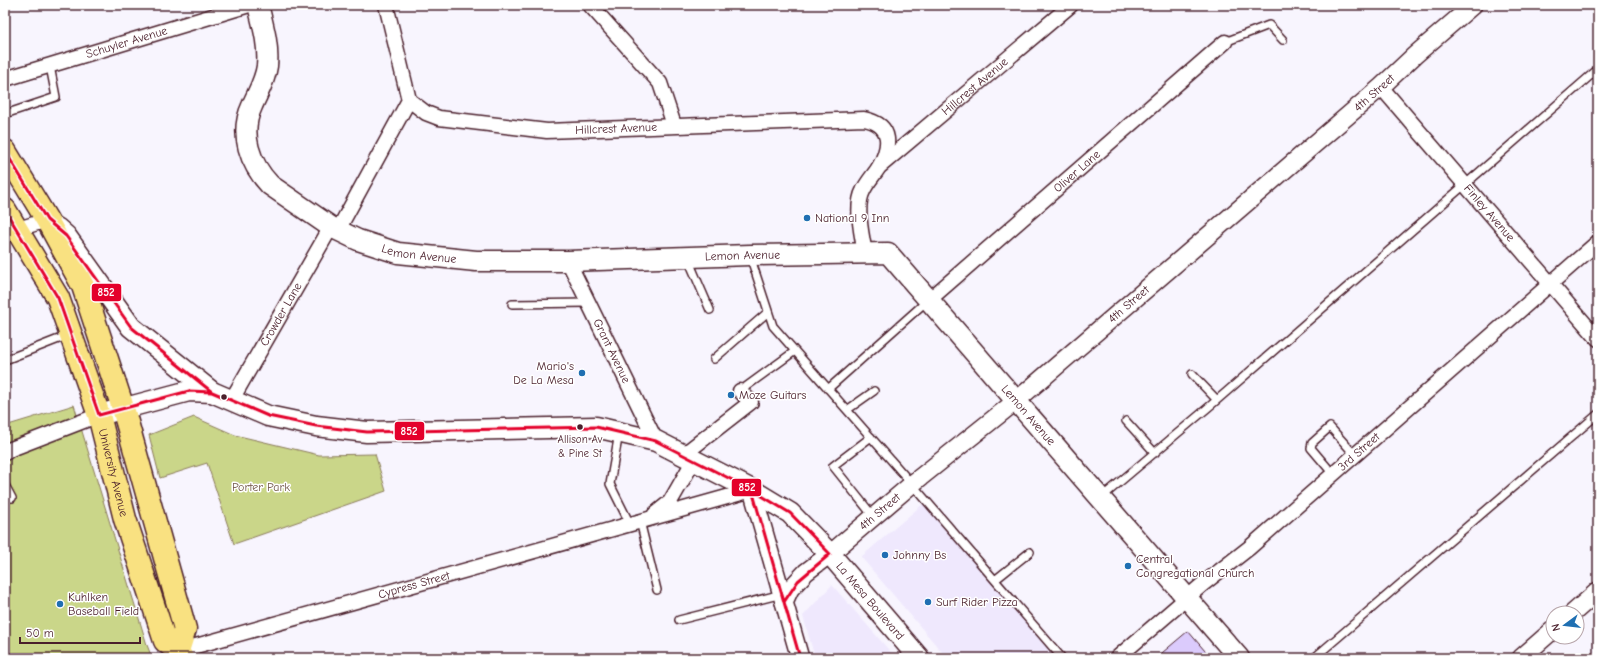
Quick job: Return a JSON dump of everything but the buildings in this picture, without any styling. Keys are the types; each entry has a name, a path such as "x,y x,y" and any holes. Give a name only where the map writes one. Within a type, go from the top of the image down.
{"main road":[{"name":"Lemon Avenue","path":"258,5 267,40 267,52 264,78 252,106 247,128 247,140 252,160 270,185 335,229 358,240 398,253 476,261 568,261 750,255 888,253 1187,598 1236,657"},
{"name":"La Mesa Boulevard","path":"5,151 47,220 66,236 131,327 212,392 268,416 316,426 367,432 596,427 656,441 752,490 790,513 830,554 919,658"},
{"path":"5,210 11,231"},
{"path":"47,220 83,286 123,408 185,629 180,654"},
{"name":"University Avenue","path":"11,231 58,298 99,415 125,519 165,641 180,654"},
{"name":"La Mesa Boulevard","path":"99,415 189,391 212,392"}],"street":[{"name":"Schuyler Avenue","path":"5,79 248,5"},
{"path":"386,5 409,100"},
{"path":"590,5 660,83 674,125"},
{"name":"Hillcrest Avenue","path":"879,168 1071,5"},
{"name":"4th Street","path":"783,598 806,572 830,554 912,484 1016,401 1381,87 1415,55 1474,5"},
{"name":"Oliver Lane","path":"929,300 1225,42"},
{"name":"Finley Avenue","path":"1381,87 1598,339"},
{"name":"Crowder Lane","path":"231,401 335,229 409,100"},
{"name":"Hillcrest Avenue","path":"409,100 426,113 439,118 547,131 674,125 870,121 881,127 888,137 888,144 885,156 879,168 862,192 859,207 865,253"},
{"path":"11,231 47,220"},
{"name":"3rd Street","path":"1125,654 1187,598 1249,548 1598,242"},
{"name":"Grant Avenue","path":"568,261 656,441"},
{"path":"689,458 751,402 740,392"},
{"path":"5,453 11,449 99,415"},
{"name":"Cypress Street","path":"640,521 670,502 689,458"},
{"path":"752,490 800,658"},
{"name":"Cypress Street","path":"180,654 752,490"},
{"path":"1582,605 1598,591"},
{"path":"1521,658 1545,637"}],"lane":[{"path":"1225,42 1269,25 1283,40"},
{"path":"5,114 56,97 50,66"},
{"path":"1100,498 1217,400 1598,68"},
{"path":"750,255 773,326 1062,658"},
{"path":"687,257 710,310"},
{"path":"828,389 929,300"},
{"path":"512,304 588,303"},
{"path":"714,359 768,312"},
{"path":"5,360 71,334"},
{"path":"740,392 795,351"},
{"path":"1192,374 1217,400"},
{"path":"847,410 874,391"},
{"path":"1314,658 1598,414"},
{"path":"1126,421 1155,453"},
{"path":"1333,474 1311,448 1312,443 1330,427 1355,455"},
{"path":"619,433 610,484 640,521 658,590"},
{"path":"871,437 833,466 873,516"},
{"path":"5,485 12,498"},
{"path":"994,580 1030,552"},
{"path":"679,620 783,598"}],"shaded area":[{"path":"924,503 1056,658 947,658 861,557"},
{"path":"832,585 896,658 815,658 803,616"}],"green space":[{"path":"74,405 152,658 5,658 5,426"},
{"name":"Porter Park","path":"194,417 235,435 319,455 375,454 386,491 234,544 207,463 160,478 149,435"}],"transit line":[{"name":"852","path":"5,151 47,220 66,236 131,327 212,392 268,416 316,426 367,432 596,427 656,441 752,490 790,513 830,554 798,581 784,602"},
{"name":"852","path":"5,210 58,298 99,415 189,391 212,392"},
{"name":"852","path":"752,490 800,658"}],"place":[{"name":"National 9 Inn","path":"807,218"},
{"name":"Mario's De La Mesa","path":"582,373"},
{"name":"Moze Guitars","path":"731,395"},
{"name":"Allison Av & Pine St","path":"580,427"},
{"name":"Johnny Bs","path":"885,555"},
{"name":"Central Congregational Church","path":"1128,566"},
{"name":"Surf Rider Pizza","path":"928,602"},
{"name":"Kuhlken Baseball Field","path":"60,604"}]}
